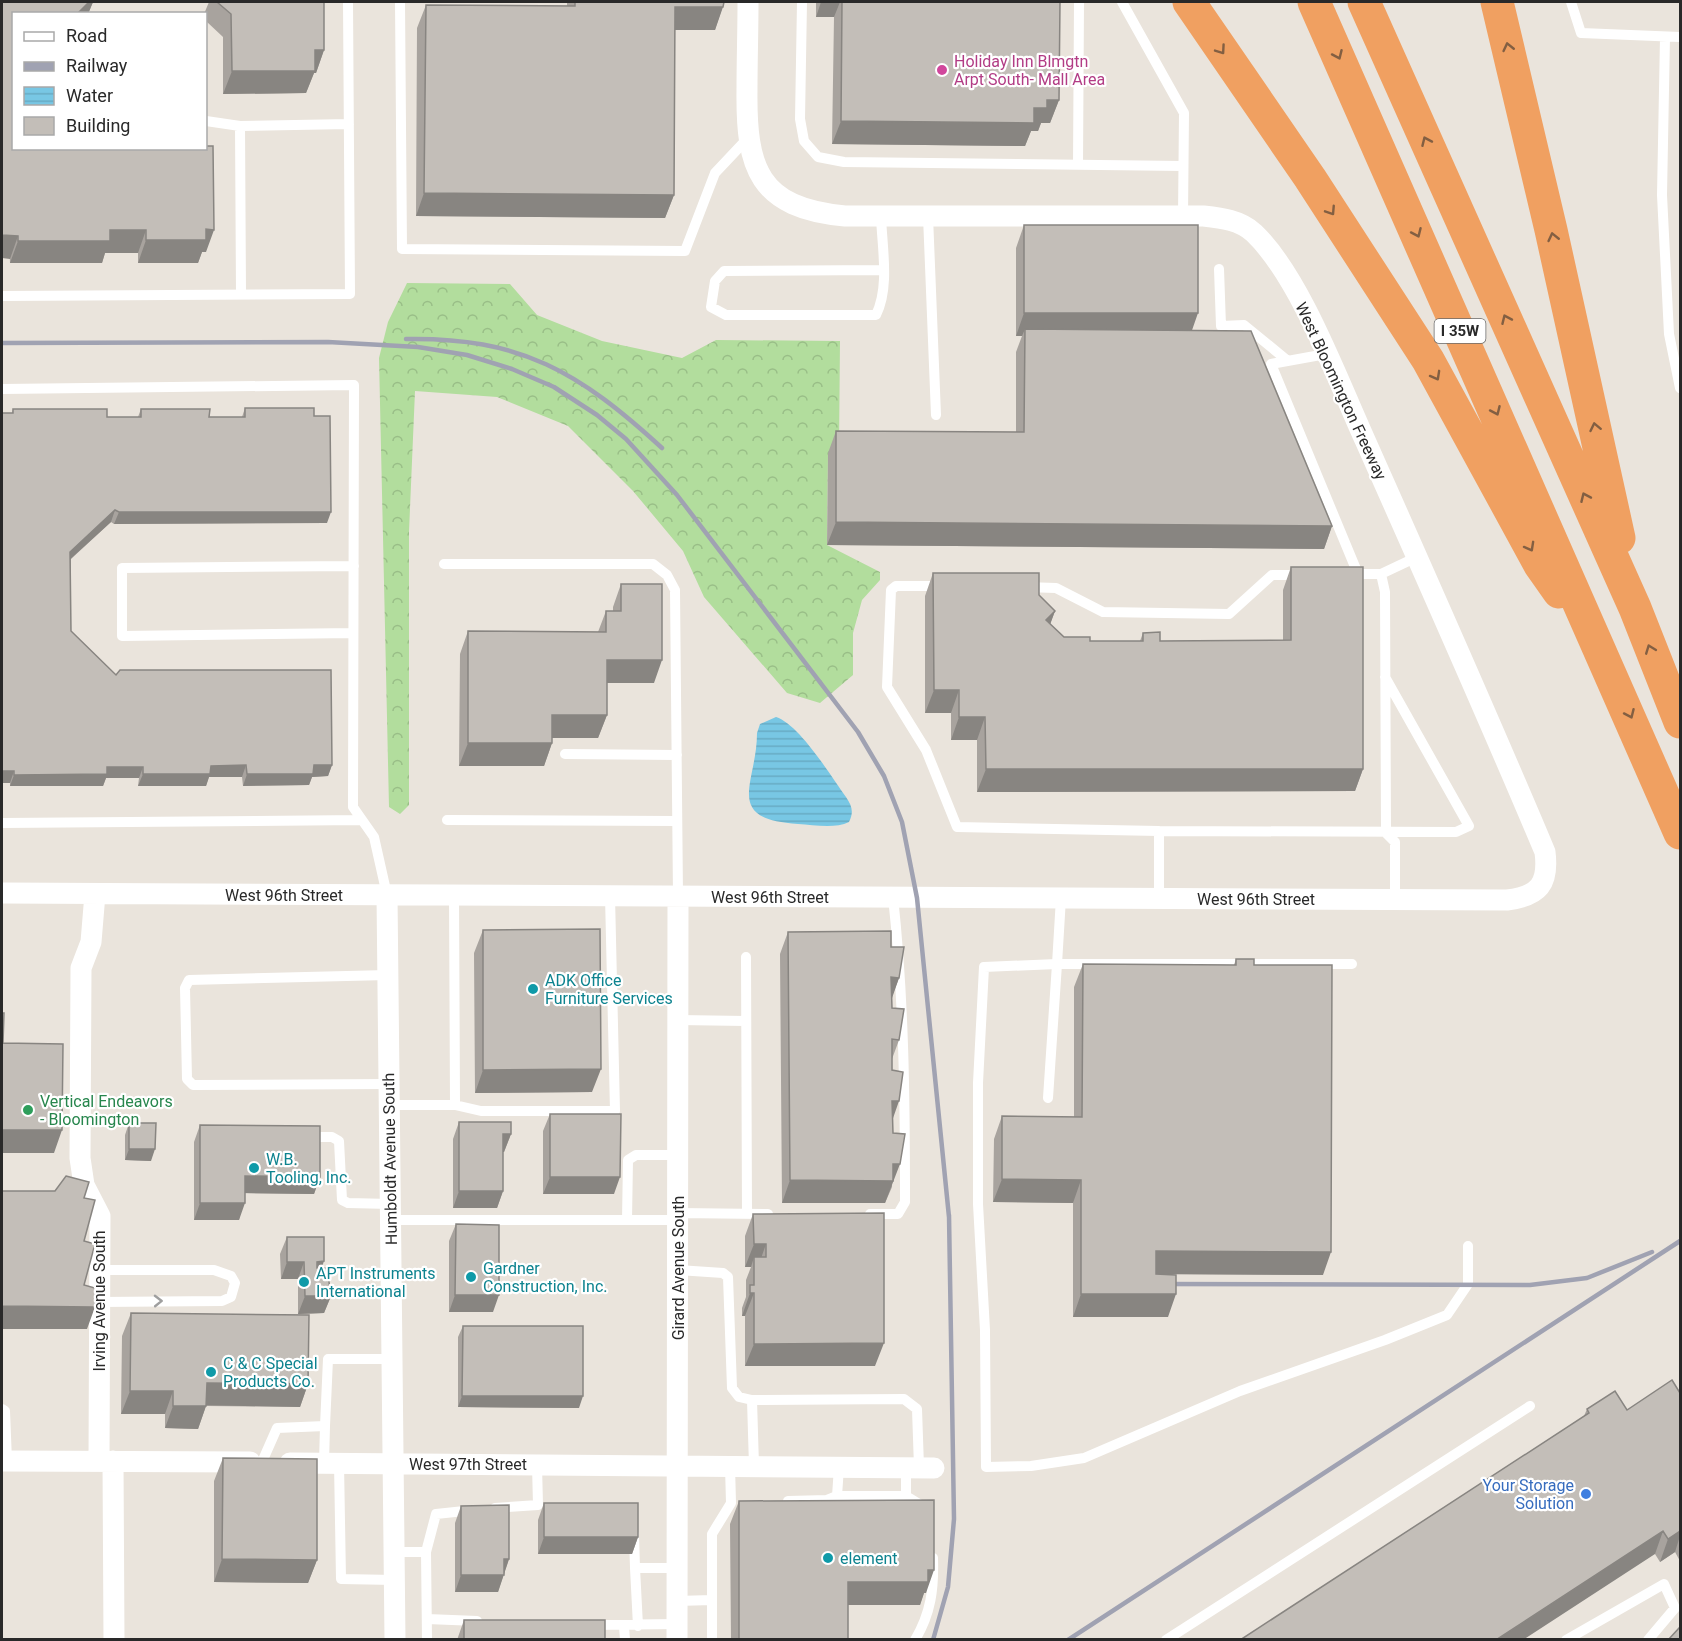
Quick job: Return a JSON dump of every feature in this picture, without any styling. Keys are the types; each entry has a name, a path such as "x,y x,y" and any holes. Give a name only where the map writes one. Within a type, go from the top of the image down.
{"highway":[{"path":"1189,2 1310,178 1428,360 1540,566 1606,660"},
{"name":"I 35W","path":"1314,2 1606,660 1680,833"},
{"name":"I 35W","path":"1364,2 1635,608 1680,722"},
{"path":"1497,2 1551,230 1635,608"}],"street":[{"name":"West Bloomington Freeway","path":"748,2 748,138 753,162 761,178 786,200 823,214 1221,218 1239,223 1253,232 1293,288 1326,354 1545,852 1547,870 1544,881 1537,889"},
{"name":"West 96th Street","path":"2,893 1507,900 1530,895 1537,889"},
{"name":"Irving Avenue South","path":"95,894 91,942 81,968 80,1158 84,1185 100,1216 99,1302 114,1640"},
{"name":"Humboldt Avenue South","path":"387,895 395,1464 395,1640"},
{"name":"Girard Avenue South","path":"677,1632 678,896"},
{"name":"West 97th Street","path":"4,1461 920,1467"}],"lane":[{"path":"2,296 350,294 348,2"},
{"path":"400,2 402,249 685,251 715,172 748,138"},
{"path":"802,2 800,118 804,141 818,157 844,162 1184,166"},
{"path":"1078,165 1079,2"},
{"path":"1122,2 1184,113 1183,216"},
{"path":"1571,2 1581,33 1680,37"},
{"path":"1665,37 1663,207 1669,334 1680,388"},
{"path":"207,121 240,126 349,124"},
{"path":"240,126 241,294"},
{"path":"881,216 883,270 883,301 876,315 726,315 711,307 715,281 724,271 883,270"},
{"path":"927,216 936,415"},
{"path":"1219,269 1221,326 1244,325 1288,361"},
{"path":"1326,354 1271,363 1358,574"},
{"path":"2,389 354,385 353,807 374,837 387,895"},
{"path":"1337,574 1382,574 1417,557"},
{"path":"444,564 653,564 675,590 678,896"},
{"path":"354,566 122,568 122,636 354,633"},
{"path":"1382,574 1385,592 1386,833 1395,842 1395,899"},
{"path":"1011,587 1056,588 1102,612 1229,614 1272,575 1315,575"},
{"path":"954,586 896,586 891,590 888,687 926,750 957,826 1159,831 1379,831 1386,833 1456,832 1469,826 1385,677"},
{"path":"565,754 677,755"},
{"path":"2,822 362,820"},
{"path":"447,820 677,821"},
{"path":"1159,831 1159,898"},
{"path":"454,895 455,1105"},
{"path":"388,975 189,980 185,988 186,1079 193,1085 389,1094 481,1111 615,1112 610,896"},
{"path":"863,1214 898,1214 905,1202 904,1046 900,956 893,897"},
{"path":"1048,1098 1061,898"},
{"path":"746,957 747,1214"},
{"path":"1352,964 1057,964 984,967 978,1083 978,1204 985,1330 986,1467 1031,1466 1084,1458 1240,1391 1385,1340 1447,1315 1468,1284 1468,1246"},
{"path":"678,1020 746,1021"},
{"path":"297,1137 332,1137 339,1141 342,1200 391,1212 627,1220 678,1216 782,1214"},
{"path":"627,1220 628,1160 636,1155 678,1155"},
{"path":"99,1270 214,1270 231,1276 235,1283 231,1297 222,1300 99,1302"},
{"path":"678,1270 723,1273 728,1277 732,1389 739,1397 753,1400 904,1399 917,1409 920,1467 906,1496"},
{"path":"393,1359 328,1359 325,1426 332,1463 341,1580 395,1580"},
{"path":"753,1400 754,1466"},
{"path":"1166,1640 1530,1406"},
{"path":"2,1409 5,1411 4,1461"},
{"path":"262,1462 277,1428 325,1426"},
{"path":"427,1640 426,1552 435,1514 543,1505 537,1464"},
{"path":"712,1640 712,1534 731,1503 730,1466"},
{"path":"837,1496 839,1467"},
{"path":"779,1501 827,1500 837,1496 906,1496 928,1509 930,1517"},
{"path":"731,1503 743,1502"},
{"path":"634,1522 639,1626"},
{"path":"915,1640 926,1621 934,1589 933,1546"},
{"path":"395,1551 426,1552"},
{"path":"635,1568 677,1568"},
{"path":"1566,1640 1664,1584 1675,1608 1648,1640"},
{"path":"677,1601 712,1600"},
{"path":"427,1619 485,1621"},
{"path":"578,1624 639,1626 677,1632"},
{"path":"624,1626 625,1640"}],"green space":[{"path":"407,283 510,284 537,315 602,341 682,358 716,340 840,341 839,449 828,454 827,545 880,572 880,580 862,600 853,633 853,675 820,703 787,693 704,597 683,551 633,491 568,426 497,397 415,391 409,532 409,805 400,814 389,807 379,358 388,322"}],"water":[{"path":"776,717 795,730 832,776 851,806 849,822 824,826 774,821 760,815 752,806 749,796 757,733 760,724"}],"building":[{"path":"2,2 89,2 79,12 12,12 12,150 207,150 207,146 213,146 214,230 206,229 206,240 146,240 146,230 110,230 110,241 18,241 18,236 2,235"},
{"path":"217,2 324,2 324,50 315,50 315,71 232,71 231,14"},
{"path":"575,2 724,2 723,7 675,7 674,195 424,193 426,5 575,6"},
{"name":"Holiday Inn Blmgtn Arpt South- Mall Area","path":"842,2 1060,2 1059,100 1047,100 1047,108 1034,108 1034,123 841,121"},
{"path":"1024,225 1198,225 1198,313 1024,313"},
{"path":"1025,329 1251,331 1332,526 836,522 836,431 1024,432"},
{"path":"245,408 314,408 314,416 330,416 331,512 119,512 115,510 70,552 71,631 116,675 120,670 331,670 332,765 314,765 313,774 247,774 246,765 211,766 210,774 143,774 143,767 107,767 107,774 14,775 14,771 2,771 2,413 13,413 13,409 107,409 107,417 141,417 141,409 210,409 209,417 245,417"},
{"path":"1291,567 1363,567 1363,769 986,769 985,717 959,717 959,690 934,690 933,573 1039,573 1039,595 1055,611 1046,620 1064,637 1090,637 1090,641 1143,641 1143,633 1160,632 1160,641 1291,640"},
{"path":"621,584 662,584 662,660 607,660 607,715 552,715 552,743 468,743 468,631 606,632 606,611 621,611"},
{"name":"ADK Office Furniture Services","path":"600,929 601,1069 483,1070 483,930"},
{"path":"891,931 891,947 904,947 899,978 891,977 892,1008 904,1009 899,1040 892,1039 892,1070 903,1072 899,1101 892,1101 893,1133 905,1134 900,1164 893,1164 893,1181 790,1180 788,932"},
{"path":"1236,959 1254,959 1254,965 1332,965 1331,1252 1156,1251 1156,1274 1176,1275 1176,1294 1081,1294 1081,1180 1002,1179 1002,1116 1082,1117 1083,964 1236,965"},
{"name":"Vertical Endeavors - Bloomington","path":"2,1013 4,1013 3,1043 63,1044 62,1130 2,1130"},
{"path":"550,1114 621,1114 620,1177 550,1177"},
{"path":"459,1122 511,1122 511,1134 503,1134 503,1191 459,1191"},
{"path":"129,1123 156,1123 155,1149 129,1149"},
{"name":"W.B. Tooling, Inc.","path":"200,1125 320,1126 320,1177 245,1176 245,1203 200,1203"},
{"path":"66,1176 89,1182 84,1198 95,1200 84,1241 95,1244 84,1285 95,1288 95,1307 2,1306 2,1191 55,1191"},
{"path":"884,1213 884,1343 754,1344 754,1293 750,1293 750,1285 754,1285 754,1257 766,1257 766,1244 754,1244 753,1214"},
{"name":"Gardner Construction, Inc.","path":"456,1224 499,1225 499,1295 455,1295"},
{"path":"287,1237 324,1237 324,1261 317,1262 317,1268 327,1268 331,1296 305,1296 304,1262 287,1262"},
{"name":"C & C Special Products Co.","path":"131,1313 309,1315 308,1384 207,1383 206,1406 173,1406 173,1391 130,1391"},
{"path":"463,1326 583,1326 583,1396 462,1396"},
{"name":"Your Storage Solution","path":"1672,1380 1680,1393 1680,1531 1668,1539 1663,1531 1496,1640 1240,1640 1589,1413 1587,1409 1615,1391 1627,1410"},
{"path":"223,1458 317,1459 317,1560 222,1559"},
{"name":"element","path":"934,1500 934,1570 928,1570 928,1582 848,1582 848,1640 739,1640 739,1501"},
{"path":"544,1503 638,1503 638,1537 544,1537"},
{"path":"509,1505 509,1559 504,1559 504,1575 461,1575 461,1506"},
{"path":"464,1620 605,1620 605,1640 464,1640"},
{"path":"1680,1627 1680,1640 1668,1640"}],"railway":[{"path":"406,339 483,344 546,364 603,399 662,448"},
{"path":"2,343 328,342 418,347 467,355 512,369 554,387 597,415 626,439 677,495 858,732 884,776 902,822 917,898 949,1217"},
{"path":"933,1640 948,1587 954,1519 949,1215"},
{"path":"1068,1640 1680,1241"},
{"path":"1159,1284 1530,1285 1587,1278 1652,1252"}],"place":[{"name":"Holiday Inn Blmgtn Arpt South- Mall Area","path":"942,70"},
{"name":"ADK Office Furniture Services","path":"533,989"},
{"name":"Vertical Endeavors - Bloomington","path":"28,1110"},
{"name":"W.B. Tooling, Inc.","path":"254,1168"},
{"name":"Gardner Construction, Inc.","path":"471,1277"},
{"name":"APT Instruments International","path":"304,1282"},
{"name":"C & C Special Products Co.","path":"211,1372"},
{"name":"Your Storage Solution","path":"1586,1494"},
{"name":"element","path":"828,1558"}]}
